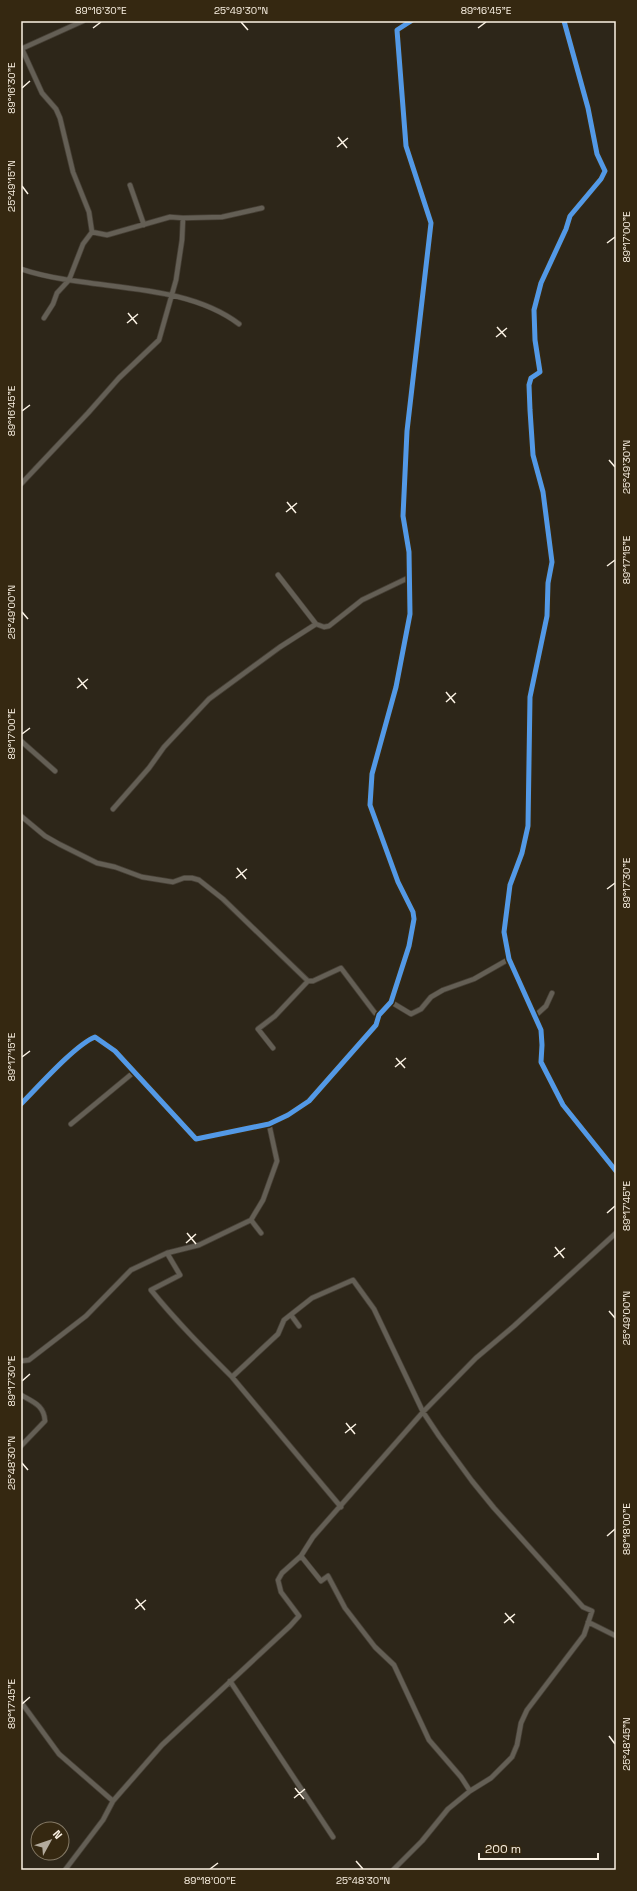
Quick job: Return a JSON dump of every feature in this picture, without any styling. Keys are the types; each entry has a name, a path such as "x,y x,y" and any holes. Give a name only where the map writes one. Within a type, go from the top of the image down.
{"street":[{"path":"44,318 53,304 56,293 69,280 83,244 92,232 88,212 73,172 60,118 56,109 42,93 21,49 83,21"},
{"path":"21,1104 77,1050 95,1037 115,1051 196,1139 269,1124 288,1115 309,1101 376,1025 379,1015 391,1002 408,946 414,919 413,912 398,882 370,806 372,774 396,687 406,625 410,614 409,552 403,516 407,431 432,223 406,146 397,30 411,21"},
{"path":"564,21 588,108 597,154 605,171 602,178 570,216 566,229 540,284 534,310 535,340 540,372 531,378 529,385 533,455 543,492 552,562 548,583 547,616 530,697 528,826 522,852 507,897 504,932 509,959 541,1030 542,1045 540,1062 563,1105 616,1171"},
{"path":"130,185 144,225"},
{"path":"92,232 107,235 170,217 222,217 262,208"},
{"path":"21,484 88,414 119,378 159,340 172,295 182,240 183,218"},
{"path":"21,269 58,279 172,295 214,309 229,316 240,324"},
{"path":"278,575 316,624 324,627 329,626 362,600 410,577"},
{"path":"113,809 149,768 164,747 209,699 280,647 316,624"},
{"path":"21,741 55,771"},
{"path":"21,816 54,842 98,863 116,867 142,877 173,882 184,878 199,880 224,900 308,981"},
{"path":"391,1002 411,1014 421,1009 431,997 443,990 474,979 509,959"},
{"path":"273,1048 258,1029 275,1016 308,981 313,981 341,968 375,1013 379,1015"},
{"path":"535,1016 546,1006 552,993"},
{"path":"71,1124 134,1072"},
{"path":"21,1360 29,1360 86,1316 131,1270 167,1253 200,1245 251,1220 263,1200 277,1161 269,1124"},
{"path":"251,1220 262,1233"},
{"path":"65,1870 103,1820 113,1801 162,1745 290,1626 298,1616 281,1592 278,1580 282,1573 301,1556 313,1537 341,1507 423,1412 476,1358 514,1326 616,1233"},
{"path":"167,1253 180,1275 151,1290 177,1322 184,1326 190,1336 232,1377 341,1507"},
{"path":"232,1377 278,1334 284,1320 312,1298 353,1280 374,1309 423,1412 472,1481 494,1508 583,1606 592,1611 584,1635 527,1710 521,1723 517,1745 512,1757 491,1778 470,1791 448,1809 422,1841 393,1870"},
{"path":"291,1315 299,1326"},
{"path":"21,1395 42,1408 45,1413 45,1420 21,1446"},
{"path":"301,1556 321,1581 328,1576 350,1614 375,1647 394,1665 429,1740 461,1777 470,1791"},
{"path":"588,1622 616,1636"},
{"path":"230,1681 333,1837"},
{"path":"21,1702 59,1754 113,1801"}],"cycle path":[{"path":"21,1104 67,1057 77,1048 95,1037 115,1051 196,1139 269,1124 288,1115 309,1101 376,1025 379,1015 391,1002 409,946 414,919 413,912 398,882 370,805 372,774 396,687 410,614 409,552 403,516 407,431 431,223 406,146 397,30 411,21"},
{"path":"564,21 588,108 597,154 605,171 601,179 570,216 566,229 541,283 534,310 535,340 540,372 531,378 529,385 533,455 543,492 552,562 548,583 547,616 530,697 528,826 522,853 510,885 504,932 509,959 541,1030 541,1062 563,1105 616,1171"}]}
